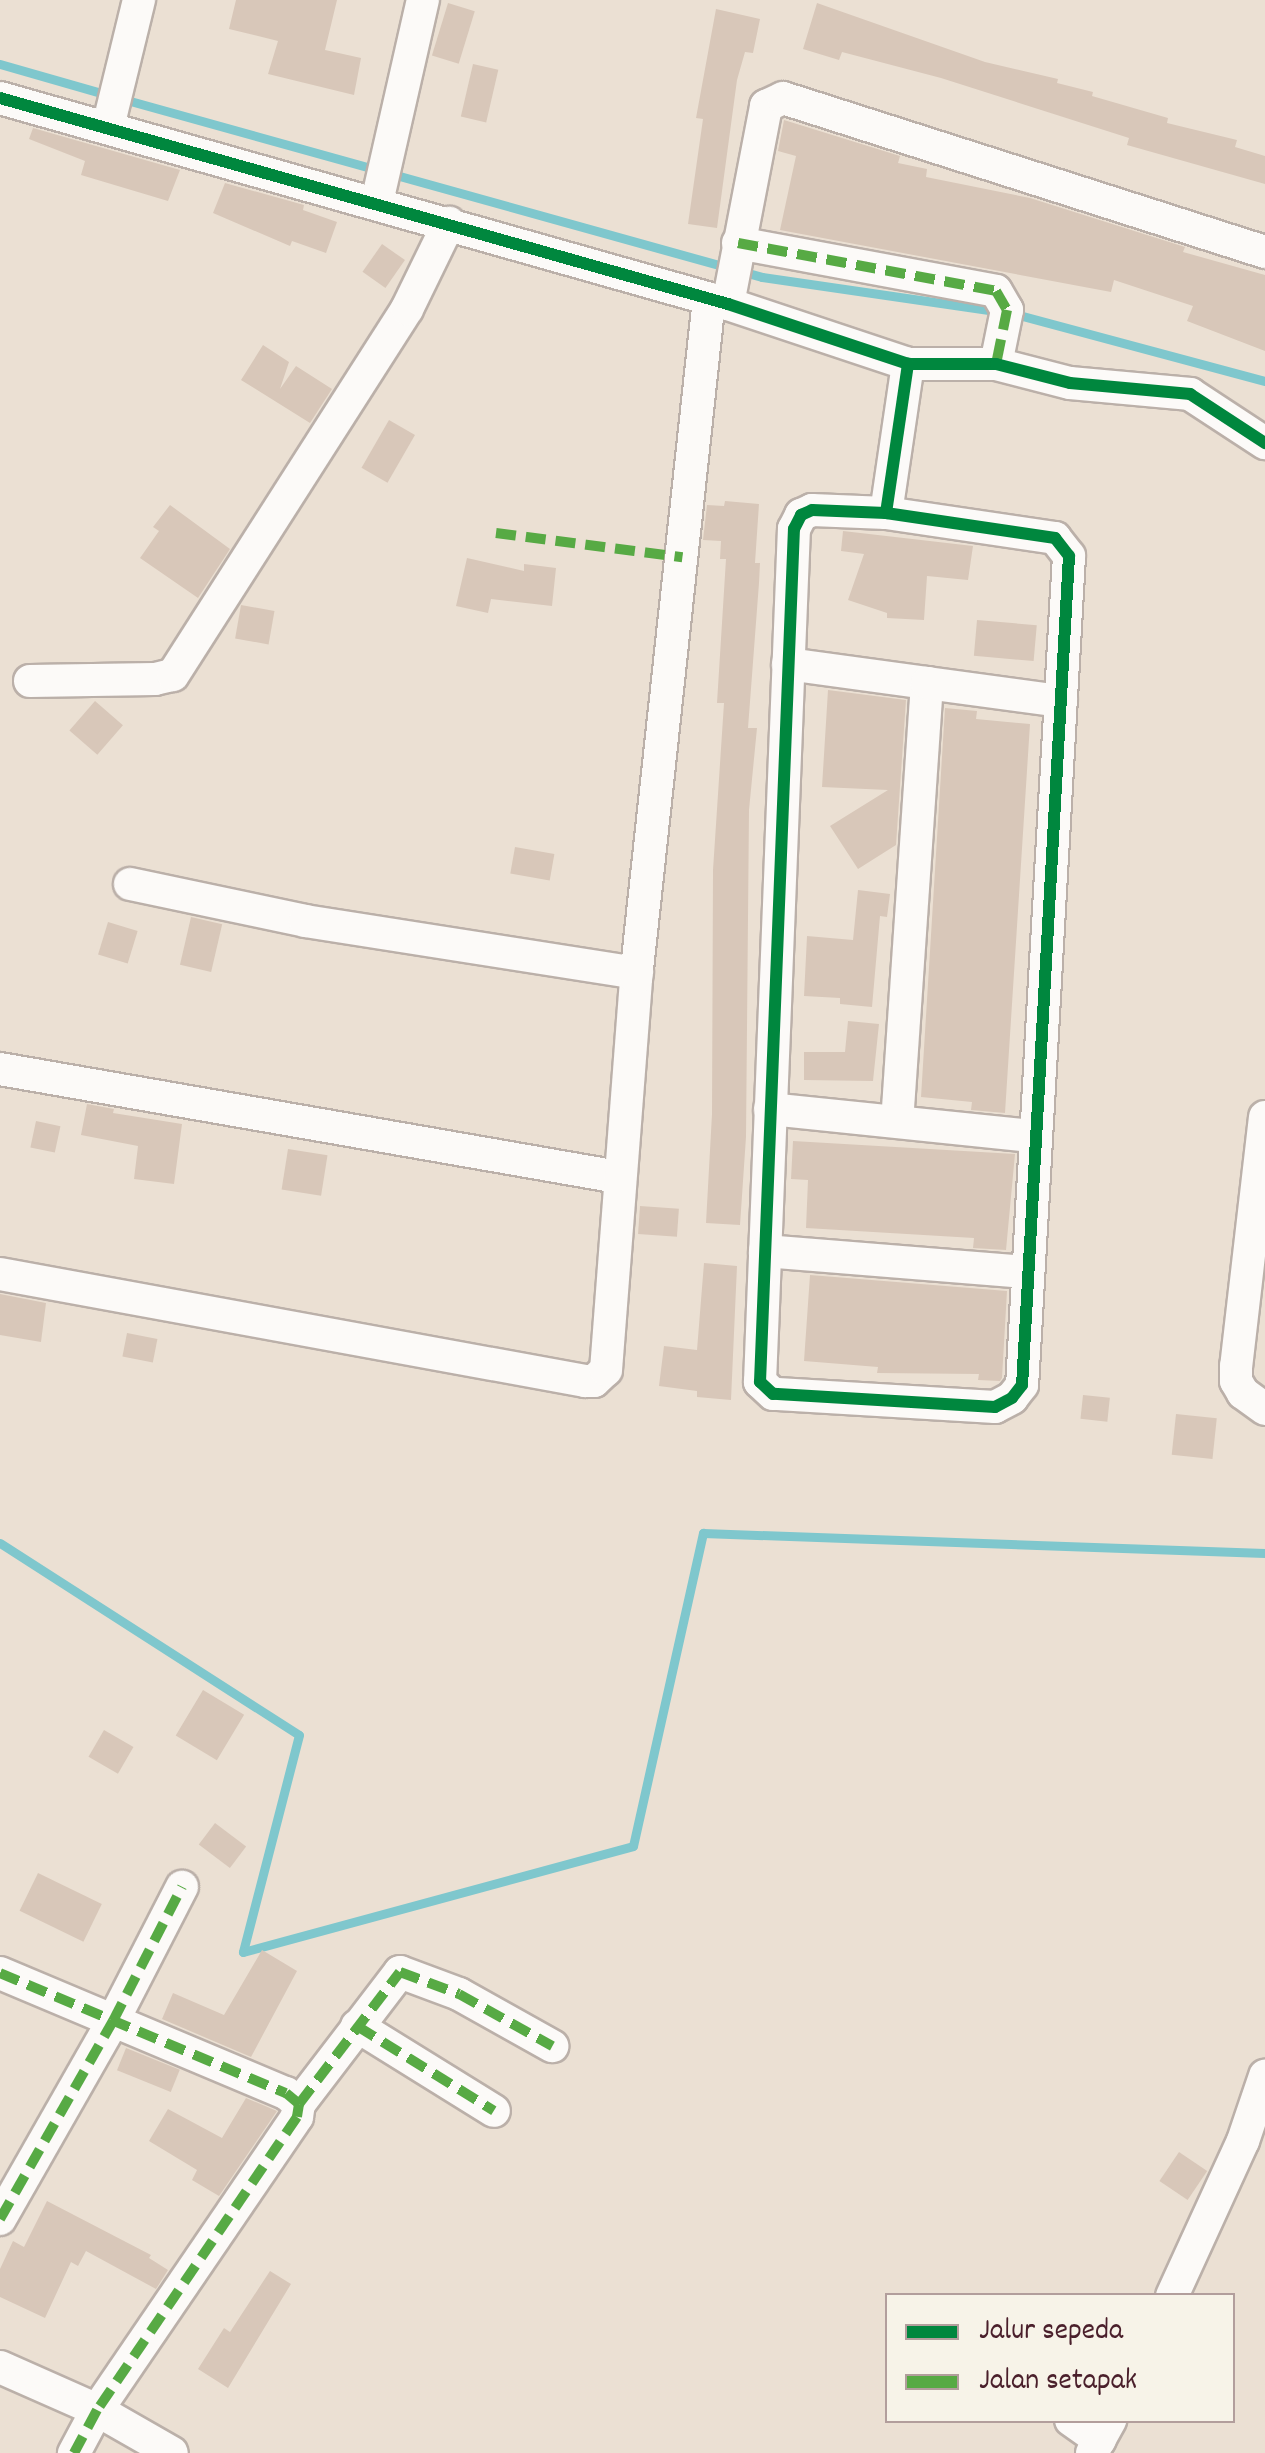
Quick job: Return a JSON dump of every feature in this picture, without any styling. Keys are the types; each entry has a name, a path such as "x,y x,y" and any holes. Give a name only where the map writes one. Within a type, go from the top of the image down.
{"street":[{"path":"112,115 139,0"},
{"path":"384,178 423,0"},
{"path":"0,98 112,115 384,178 449,223 729,277 992,290 1001,339 1070,383 1190,394 1265,443"},
{"path":"0,1274 594,1381 606,1370 618,1177 637,973 729,277 766,106 783,98 1265,252"},
{"path":"30,680 154,680 173,675 407,309 449,223"},
{"path":"729,277 908,364 1001,339"},
{"path":"886,513 908,364"},
{"path":"824,509 886,513 1055,538 1070,556 1025,1272 1022,1385 1012,1398 994,1407 773,1394 760,1382 794,528 801,515 824,509"},
{"path":"788,664 1060,701"},
{"path":"896,1119 927,682"},
{"path":"130,884 306,921 637,973"},
{"path":"0,1069 618,1177"},
{"path":"770,1109 1033,1136"},
{"path":"1265,1118 1236,1366 1236,1381 1243,1393 1265,1409"},
{"path":"764,1251 1025,1272"},
{"path":"0,2219 114,2021 182,1887"},
{"path":"74,2453 97,2410 258,2178 297,2117 299,2104 395,1976 407,1972 458,1994 552,2046"},
{"path":"0,1973 286,2093 299,2104"},
{"path":"358,2026 494,2111"},
{"path":"1173,2293 1243,2141 1265,2076"},
{"path":"0,2367 97,2410 172,2453"},
{"path":"1076,2423 1101,2438"}],"building":[{"path":"236,0 337,0 325,50 361,58 354,95 268,74 278,41 229,29"},
{"path":"448,3 475,11 459,64 432,56"},
{"path":"817,3 985,62 1058,79 1057,83 1093,92 1092,96 1168,118 1167,123 1237,140 1235,147 1265,156 1265,184 1127,145 1129,138 941,78 842,52 839,60 803,49"},
{"path":"716,9 760,19 753,53 745,52 737,80 717,228 688,224 703,119 696,118"},
{"path":"473,64 498,70 486,122 461,117"},
{"path":"784,120 900,156 898,163 927,169 926,177 1030,198 1185,247 1183,252 1265,275 1265,351 1187,321 1193,306 1114,280 1111,292 780,230 796,156 778,151"},
{"path":"33,128 180,170 168,201 81,175 85,161 29,139"},
{"path":"225,183 304,205 303,210 337,222 326,253 292,241 290,246 213,213"},
{"path":"382,244 405,260 385,288 362,272"},
{"path":"263,345 289,362 280,389 296,366 332,389 310,423 241,380"},
{"path":"389,420 415,435 387,483 362,468"},
{"path":"725,501 759,504 755,563 760,563 748,728 757,728 749,810 746,1137 740,1225 706,1223 712,1114 713,870 724,703 717,703 726,559 720,559 721,541 703,540 707,505 724,506"},
{"path":"170,505 230,549 198,598 140,558 159,531 153,527"},
{"path":"843,531 973,546 968,580 927,576 924,620 887,618 887,613 848,600 864,554 841,551"},
{"path":"467,558 524,571 524,564 556,568 552,606 491,599 488,613 456,606"},
{"path":"241,605 274,611 269,644 235,638"},
{"path":"977,620 1037,625 1034,661 974,656"},
{"path":"828,690 906,700 896,845 858,869 830,826 888,790 822,787"},
{"path":"95,701 123,725 97,755 69,730"},
{"path":"945,708 977,711 976,719 1030,724 1005,1113 971,1110 972,1102 921,1097"},
{"path":"515,847 554,854 550,881 510,874"},
{"path":"858,890 890,894 887,917 880,916 872,1007 840,1004 840,998 804,996 807,936 853,940"},
{"path":"191,917 222,924 211,972 180,965"},
{"path":"108,922 138,931 128,964 98,955"},
{"path":"848,1021 879,1024 873,1081 804,1080 804,1052 845,1052"},
{"path":"87,1104 114,1109 113,1113 182,1124 174,1184 134,1179 138,1146 81,1135"},
{"path":"36,1121 60,1126 55,1153 30,1147"},
{"path":"793,1141 1015,1154 1006,1250 973,1248 974,1238 806,1228 808,1180 791,1179"},
{"path":"288,1149 328,1155 321,1196 282,1189"},
{"path":"640,1206 679,1209 677,1237 638,1234"},
{"path":"704,1263 737,1266 731,1400 697,1397 697,1391 659,1386 664,1346 697,1350"},
{"path":"810,1275 1007,1291 1002,1378 978,1380 979,1374 877,1373 878,1367 804,1361"},
{"path":"0,1294 46,1303 41,1342 0,1335"},
{"path":"127,1333 157,1339 153,1362 122,1357"},
{"path":"1083,1395 1110,1398 1107,1422 1080,1419"},
{"path":"1176,1414 1217,1418 1212,1459 1172,1455"},
{"path":"203,1690 244,1715 217,1760 176,1735"},
{"path":"104,1730 133,1747 118,1774 88,1757"},
{"path":"215,1823 246,1846 230,1868 199,1845"},
{"path":"38,1873 102,1904 83,1942 20,1911"},
{"path":"262,1950 297,1971 251,2057 162,2019 173,1993 224,2015"},
{"path":"126,2048 180,2070 171,2092 117,2070"},
{"path":"246,2098 277,2111 219,2196 192,2180 197,2170 149,2141 168,2109 222,2138"},
{"path":"1179,2152 1207,2171 1188,2200 1159,2181"},
{"path":"47,2201 151,2255 149,2258 168,2270 156,2289 86,2251 78,2266 71,2262 45,2318 0,2297 0,2269 13,2241 24,2247"},
{"path":"270,2271 291,2284 228,2388 198,2369 224,2328 230,2332"}],"waterway":[{"path":"0,64 108,95"},
{"path":"123,99 762,277 996,311"},
{"path":"1011,313 1265,381"},
{"path":"0,1543 299,1735 243,1952 633,1846 703,1533 1265,1553"}],"marked path":[{"path":"738,243 996,291 1007,310 996,364"},
{"path":"496,533 682,557"},
{"path":"0,2219 113,2021 182,1887"},
{"path":"299,2104 400,1972 459,1994 552,2046"},
{"path":"0,1973 286,2093 299,2104 297,2117 97,2410 74,2453"},
{"path":"357,2026 494,2111"}],"cycle path":[{"path":"0,98 728,304 908,364 996,364 1070,383 1190,394 1265,443"},
{"path":"886,513 1055,538 1069,556 1022,1385 1012,1398 995,1407 773,1394 760,1382 794,529 801,515 812,510 886,513 908,364"}]}
